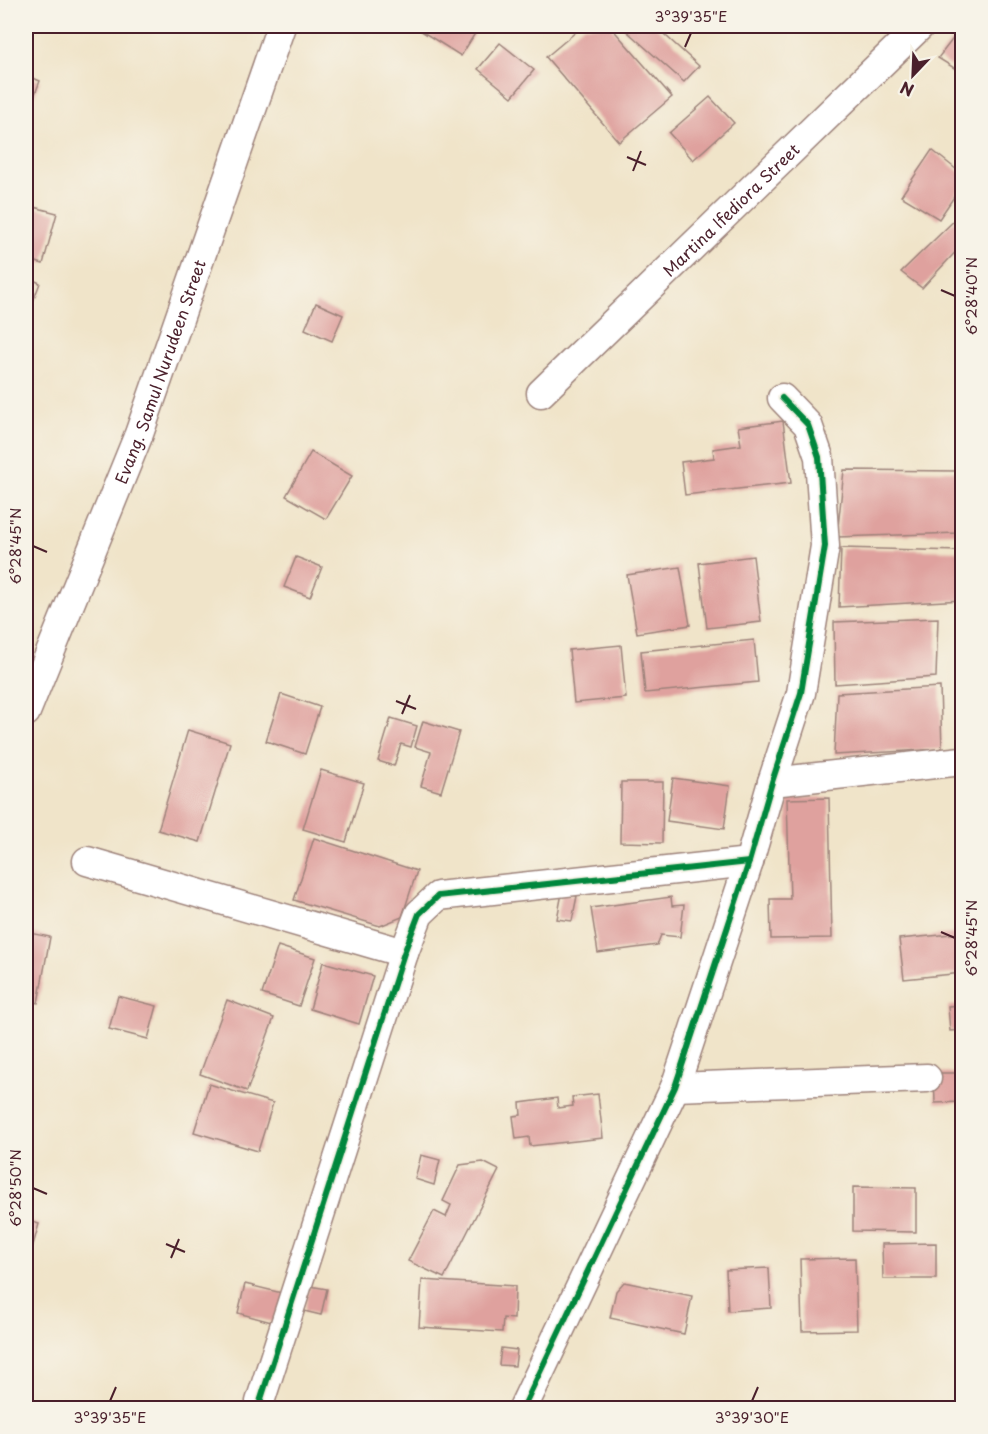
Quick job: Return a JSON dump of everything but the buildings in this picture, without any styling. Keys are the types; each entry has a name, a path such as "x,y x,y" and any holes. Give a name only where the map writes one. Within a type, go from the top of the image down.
{"street":[{"name":"Evang. Samul Nurudeen Street","path":"26,712 139,434 281,26"},
{"name":"Martina Ifediora Street","path":"541,393 920,26"},
{"path":"523,1408 675,1087 749,862 801,693 825,546 819,457 808,425 782,398"},
{"path":"772,782 963,761"},
{"path":"87,861 404,953"},
{"path":"261,1402 404,953 420,914 438,896 749,862"},
{"path":"675,1087 927,1078"}],"cycle path":[{"path":"523,1408 675,1087 749,862 801,693 825,546 819,457 808,425 782,398"},
{"path":"260,1402 404,953 419,914 438,896 749,862"}]}
